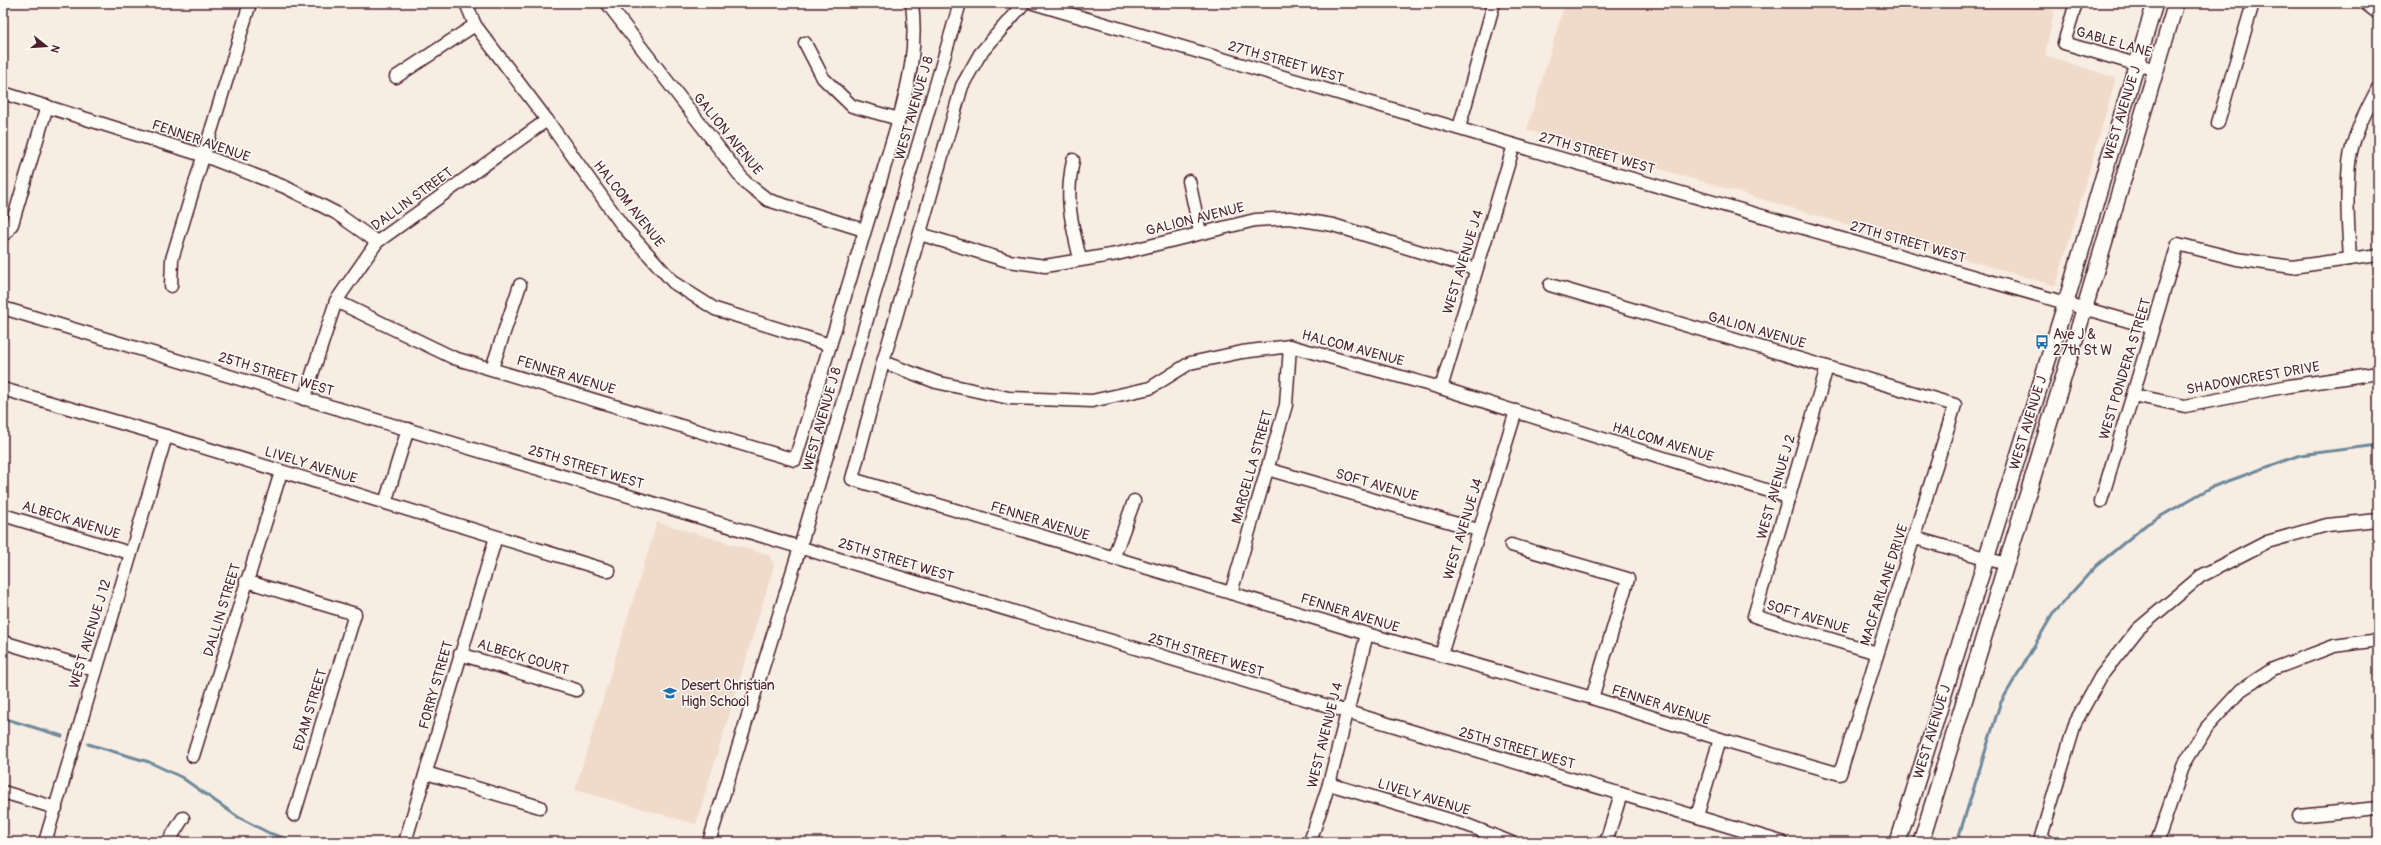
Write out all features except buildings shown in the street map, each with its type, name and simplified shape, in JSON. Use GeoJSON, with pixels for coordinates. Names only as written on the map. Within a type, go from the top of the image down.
{"type":"FeatureCollection","features":[{"type":"Feature","properties":{"kind":"main road","name":"WEST AVENUE J"},"geometry":{"type":"LineString","coordinates":[[1898,842],[2066,302],[2155,3]]}},
{"type":"Feature","properties":{"kind":"main road","name":"WEST AVENUE J"},"geometry":{"type":"LineString","coordinates":[[1921,842],[2085,307],[2176,3]]}},
{"type":"Feature","properties":{"kind":"street"},"geometry":{"type":"LineString","coordinates":[[171,286],[172,259],[202,155],[250,3]]}},
{"type":"Feature","properties":{"kind":"street","name":"HALCOM AVENUE"},"geometry":{"type":"LineString","coordinates":[[466,3],[475,25],[547,120],[622,225],[674,283],[715,309],[830,345]]}},
{"type":"Feature","properties":{"kind":"street","name":"GALION AVENUE"},"geometry":{"type":"LineString","coordinates":[[607,3],[745,182],[768,200],[864,230]]}},
{"type":"Feature","properties":{"kind":"street"},"geometry":{"type":"LineString","coordinates":[[830,345],[899,119],[912,68],[916,30],[912,3]]}},
{"type":"Feature","properties":{"kind":"street","name":"WEST AVENUE J 8"},"geometry":{"type":"LineString","coordinates":[[709,842],[800,547],[960,3]]}},
{"type":"Feature","properties":{"kind":"street"},"geometry":{"type":"LineString","coordinates":[[883,362],[962,86],[980,54],[1024,3]]}},
{"type":"Feature","properties":{"kind":"street","name":"27TH STREET WEST"},"geometry":{"type":"LineString","coordinates":[[1033,3],[1514,145],[2085,307],[2153,328]]}},
{"type":"Feature","properties":{"kind":"street"},"geometry":{"type":"LineString","coordinates":[[1459,128],[1494,3]]}},
{"type":"Feature","properties":{"kind":"street","name":"GABLE LANE"},"geometry":{"type":"LineString","coordinates":[[2076,3],[2064,43],[2156,70]]}},
{"type":"Feature","properties":{"kind":"street"},"geometry":{"type":"LineString","coordinates":[[2218,123],[2253,3]]}},
{"type":"Feature","properties":{"kind":"street"},"geometry":{"type":"LineString","coordinates":[[2365,3],[2378,13]]}},
{"type":"Feature","properties":{"kind":"street"},"geometry":{"type":"LineString","coordinates":[[396,77],[475,25]]}},
{"type":"Feature","properties":{"kind":"street"},"geometry":{"type":"LineString","coordinates":[[805,43],[823,78],[852,106],[899,119]]}},
{"type":"Feature","properties":{"kind":"street"},"geometry":{"type":"LineString","coordinates":[[2378,88],[2363,116],[2349,161],[2348,210],[2350,259],[2378,255]]}},
{"type":"Feature","properties":{"kind":"street","name":"FENNER AVENUE"},"geometry":{"type":"LineString","coordinates":[[3,93],[202,155],[285,187],[336,213],[377,242]]}},
{"type":"Feature","properties":{"kind":"street"},"geometry":{"type":"LineString","coordinates":[[6,233],[12,224],[47,106]]}},
{"type":"Feature","properties":{"kind":"street","name":"DALLIN STREET"},"geometry":{"type":"LineString","coordinates":[[304,399],[336,301],[377,242],[547,120]]}},
{"type":"Feature","properties":{"kind":"street","name":"WEST AVENUE J 4"},"geometry":{"type":"LineString","coordinates":[[1441,388],[1514,145]]}},
{"type":"Feature","properties":{"kind":"street"},"geometry":{"type":"LineString","coordinates":[[1073,160],[1069,181],[1068,205],[1080,259]]}},
{"type":"Feature","properties":{"kind":"street"},"geometry":{"type":"LineString","coordinates":[[1190,181],[1200,232]]}},
{"type":"Feature","properties":{"kind":"street","name":"GALION AVENUE"},"geometry":{"type":"LineString","coordinates":[[920,234],[1008,261],[1045,266],[1116,254],[1200,232],[1255,220],[1290,218],[1333,225],[1476,269]]}},
{"type":"Feature","properties":{"kind":"street","name":"WEST PONDERA STREET"},"geometry":{"type":"LineString","coordinates":[[2101,501],[2178,244],[2237,259],[2292,267],[2350,259]]}},
{"type":"Feature","properties":{"kind":"street"},"geometry":{"type":"LineString","coordinates":[[492,368],[520,285]]}},
{"type":"Feature","properties":{"kind":"street","name":"GALION AVENUE"},"geometry":{"type":"LineString","coordinates":[[1550,285],[1955,405]]}},
{"type":"Feature","properties":{"kind":"street","name":"FENNER AVENUE"},"geometry":{"type":"LineString","coordinates":[[336,301],[454,358],[492,368],[795,460],[830,345]]}},
{"type":"Feature","properties":{"kind":"street","name":"25TH STREET WEST"},"geometry":{"type":"LineString","coordinates":[[3,308],[800,547],[1346,713],[1781,842]]}},
{"type":"Feature","properties":{"kind":"street","name":"HALCOM AVENUE"},"geometry":{"type":"LineString","coordinates":[[883,362],[936,382],[1009,398],[1092,401],[1150,388],[1190,363],[1242,352],[1290,346],[1441,388],[1788,497]]}},
{"type":"Feature","properties":{"kind":"street","name":"MARCELLA STREET"},"geometry":{"type":"LineString","coordinates":[[1231,593],[1286,405],[1290,346]]}},
{"type":"Feature","properties":{"kind":"street","name":"FENNER AVENUE"},"geometry":{"type":"LineString","coordinates":[[883,362],[852,479],[1367,634],[1592,698],[1720,739],[1840,774]]}},
{"type":"Feature","properties":{"kind":"street","name":"WEST AVENUE J 2"},"geometry":{"type":"LineString","coordinates":[[1754,616],[1827,367]]}},
{"type":"Feature","properties":{"kind":"street","name":"SHADOWCREST DRIVE"},"geometry":{"type":"LineString","coordinates":[[2133,395],[2185,406],[2290,386],[2378,373]]}},
{"type":"Feature","properties":{"kind":"street","name":"LIVELY AVENUE"},"geometry":{"type":"LineString","coordinates":[[3,389],[166,436],[609,571]]}},
{"type":"Feature","properties":{"kind":"street","name":"MACFARLANE DRIVE"},"geometry":{"type":"LineString","coordinates":[[1840,774],[1877,653],[1915,538],[1955,405]]}},
{"type":"Feature","properties":{"kind":"street","name":"WEST AVENUE J4"},"geometry":{"type":"LineString","coordinates":[[1441,655],[1478,530],[1516,411]]}},
{"type":"Feature","properties":{"kind":"street"},"geometry":{"type":"LineString","coordinates":[[385,503],[408,429]]}},
{"type":"Feature","properties":{"kind":"street","name":"WEST AVENUE J 12"},"geometry":{"type":"LineString","coordinates":[[45,842],[56,808],[94,670],[166,436]]}},
{"type":"Feature","properties":{"kind":"street","name":"SOFT AVENUE"},"geometry":{"type":"LineString","coordinates":[[1267,469],[1478,530]]}},
{"type":"Feature","properties":{"kind":"street","name":"DALLIN STREET"},"geometry":{"type":"LineString","coordinates":[[193,756],[281,472]]}},
{"type":"Feature","properties":{"kind":"street"},"geometry":{"type":"LineString","coordinates":[[1114,559],[1134,501]]}},
{"type":"Feature","properties":{"kind":"street","name":"ALBECK AVENUE"},"geometry":{"type":"LineString","coordinates":[[3,515],[130,553]]}},
{"type":"Feature","properties":{"kind":"street"},"geometry":{"type":"LineString","coordinates":[[2045,840],[2076,721],[2101,676],[2138,629],[2201,576],[2267,542],[2326,525],[2378,520]]}},
{"type":"Feature","properties":{"kind":"street","name":"FORRY STREET"},"geometry":{"type":"LineString","coordinates":[[405,842],[496,537]]}},
{"type":"Feature","properties":{"kind":"street"},"geometry":{"type":"LineString","coordinates":[[1915,538],[2006,564]]}},
{"type":"Feature","properties":{"kind":"street"},"geometry":{"type":"LineString","coordinates":[[1511,545],[1628,579],[1592,698]]}},
{"type":"Feature","properties":{"kind":"street","name":"EDAM STREET"},"geometry":{"type":"LineString","coordinates":[[246,581],[355,614],[294,815]]}},
{"type":"Feature","properties":{"kind":"street","name":"SOFT AVENUE"},"geometry":{"type":"LineString","coordinates":[[1754,616],[1877,653]]}},
{"type":"Feature","properties":{"kind":"street","name":"WEST AVENUE J 4"},"geometry":{"type":"LineString","coordinates":[[1310,842],[1329,784],[1367,634]]}},
{"type":"Feature","properties":{"kind":"street"},"geometry":{"type":"LineString","coordinates":[[2157,842],[2184,764],[2207,727],[2241,690],[2273,669],[2334,646],[2378,640],[2378,644]]}},
{"type":"Feature","properties":{"kind":"street"},"geometry":{"type":"LineString","coordinates":[[3,642],[94,670]]}},
{"type":"Feature","properties":{"kind":"street","name":"ALBECK COURT"},"geometry":{"type":"LineString","coordinates":[[460,654],[576,690]]}},
{"type":"Feature","properties":{"kind":"street"},"geometry":{"type":"LineString","coordinates":[[1697,816],[1720,739]]}},
{"type":"Feature","properties":{"kind":"street"},"geometry":{"type":"LineString","coordinates":[[426,773],[540,807]]}},
{"type":"Feature","properties":{"kind":"street","name":"LIVELY AVENUE"},"geometry":{"type":"LineString","coordinates":[[1329,784],[1467,825],[1510,842]]}},
{"type":"Feature","properties":{"kind":"street"},"geometry":{"type":"LineString","coordinates":[[3,792],[56,808]]}},
{"type":"Feature","properties":{"kind":"street"},"geometry":{"type":"LineString","coordinates":[[1606,842],[1621,794]]}},
{"type":"Feature","properties":{"kind":"street"},"geometry":{"type":"LineString","coordinates":[[2299,816],[2378,808]]}},
{"type":"Feature","properties":{"kind":"street"},"geometry":{"type":"LineString","coordinates":[[168,841],[183,818]]}},
{"type":"Feature","properties":{"kind":"shaded area"},"geometry":{"type":"Polygon","coordinates":[[[1565,3],[2028,3],[2054,11],[2045,55],[2116,78],[2056,286],[1527,130],[1565,3]]]}},
{"type":"Feature","properties":{"kind":"shaded area","name":"Desert Christian High School"},"geometry":{"type":"Polygon","coordinates":[[[657,522],[769,555],[774,566],[696,824],[575,790],[657,522]]]}},
{"type":"Feature","properties":{"kind":"waterway"},"geometry":{"type":"LineString","coordinates":[[1957,842],[2000,704],[2054,612],[2096,566],[2147,524],[2212,487],[2300,455],[2378,445]]}},
{"type":"Feature","properties":{"kind":"waterway"},"geometry":{"type":"LineString","coordinates":[[3,718],[62,736]]}},
{"type":"Feature","properties":{"kind":"waterway"},"geometry":{"type":"LineString","coordinates":[[88,744],[149,762],[181,777],[238,817],[269,833],[296,842]]}},
{"type":"Feature","properties":{"kind":"place","name":"Ave J & 27th St W"},"geometry":{"type":"Point","coordinates":[2042,342]}},
{"type":"Feature","properties":{"kind":"place","name":"Desert Christian High School"},"geometry":{"type":"Point","coordinates":[670,693]}}]}
